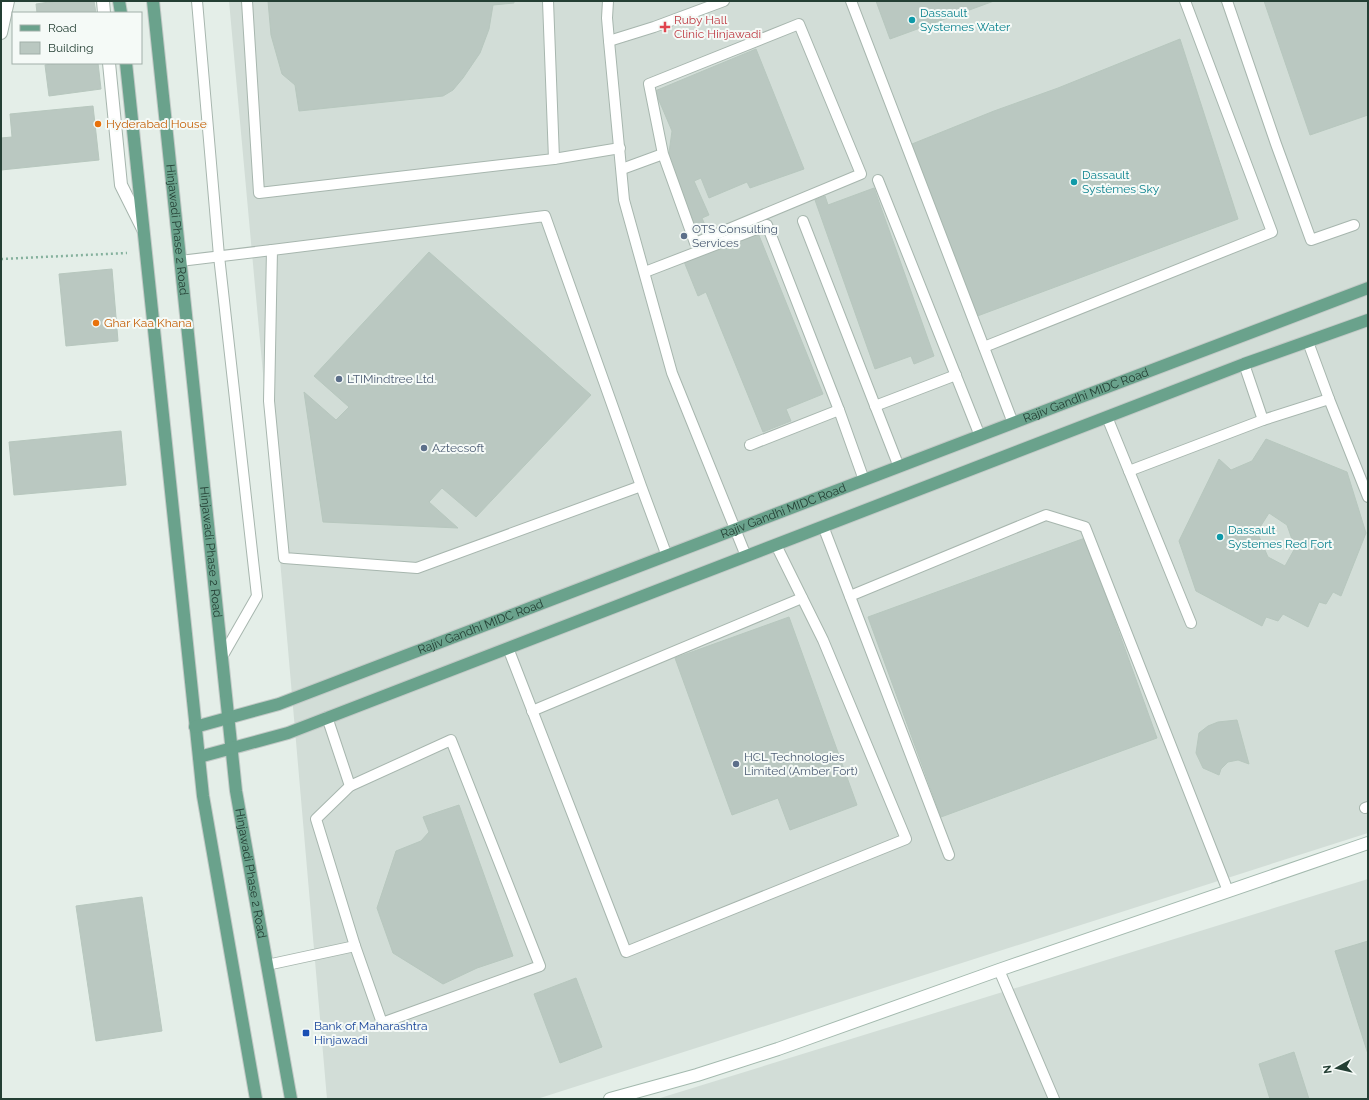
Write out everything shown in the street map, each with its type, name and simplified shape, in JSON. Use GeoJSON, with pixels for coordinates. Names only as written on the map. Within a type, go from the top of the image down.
{"type":"FeatureCollection","features":[{"type":"Feature","properties":{"kind":"main road"},"geometry":{"type":"LineString","coordinates":[[119,1],[121,12]]}},
{"type":"Feature","properties":{"kind":"main road","name":"Hinjawadi Phase 2 Road"},"geometry":{"type":"LineString","coordinates":[[153,1],[236,791],[290,1099]]}},
{"type":"Feature","properties":{"kind":"main road"},"geometry":{"type":"LineString","coordinates":[[126,64],[203,796],[256,1099]]}},
{"type":"Feature","properties":{"kind":"main road","name":"Rajiv Gandhi MIDC Road"},"geometry":{"type":"LineString","coordinates":[[196,727],[279,704],[1368,288]]}},
{"type":"Feature","properties":{"kind":"main road"},"geometry":{"type":"LineString","coordinates":[[199,757],[288,733],[1244,364],[1368,320]]}},
{"type":"Feature","properties":{"kind":"street"},"geometry":{"type":"LineString","coordinates":[[1,33],[8,1]]}},
{"type":"Feature","properties":{"kind":"street"},"geometry":{"type":"LineString","coordinates":[[103,1],[104,12]]}},
{"type":"Feature","properties":{"kind":"street"},"geometry":{"type":"LineString","coordinates":[[109,64],[121,185],[143,230]]}},
{"type":"Feature","properties":{"kind":"street"},"geometry":{"type":"LineString","coordinates":[[610,1099],[778,1049],[999,970],[1368,844]]}},
{"type":"Feature","properties":{"kind":"lane"},"geometry":{"type":"LineString","coordinates":[[197,1],[219,256],[257,596],[222,657]]}},
{"type":"Feature","properties":{"kind":"lane"},"geometry":{"type":"LineString","coordinates":[[246,1],[259,194],[554,159],[620,148]]}},
{"type":"Feature","properties":{"kind":"lane"},"geometry":{"type":"LineString","coordinates":[[548,1],[554,159]]}},
{"type":"Feature","properties":{"kind":"lane"},"geometry":{"type":"LineString","coordinates":[[608,1],[607,18],[624,200],[672,373],[746,556]]}},
{"type":"Feature","properties":{"kind":"lane"},"geometry":{"type":"LineString","coordinates":[[609,41],[654,27],[724,1]]}},
{"type":"Feature","properties":{"kind":"lane"},"geometry":{"type":"LineString","coordinates":[[851,1],[1013,423]]}},
{"type":"Feature","properties":{"kind":"lane"},"geometry":{"type":"LineString","coordinates":[[984,347],[1272,232],[1185,1]]}},
{"type":"Feature","properties":{"kind":"lane"},"geometry":{"type":"LineString","coordinates":[[1227,1],[1311,240],[1354,225]]}},
{"type":"Feature","properties":{"kind":"lane"},"geometry":{"type":"LineString","coordinates":[[799,24],[861,174],[695,242],[663,154],[649,84],[799,24]]}},
{"type":"Feature","properties":{"kind":"lane"},"geometry":{"type":"LineString","coordinates":[[622,169],[663,154]]}},
{"type":"Feature","properties":{"kind":"lane"},"geometry":{"type":"LineString","coordinates":[[878,180],[980,436]]}},
{"type":"Feature","properties":{"kind":"lane"},"geometry":{"type":"LineString","coordinates":[[180,261],[545,216],[667,556]]}},
{"type":"Feature","properties":{"kind":"lane"},"geometry":{"type":"LineString","coordinates":[[803,220],[899,467]]}},
{"type":"Feature","properties":{"kind":"lane"},"geometry":{"type":"LineString","coordinates":[[644,272],[767,225],[839,410],[864,480]]}},
{"type":"Feature","properties":{"kind":"lane"},"geometry":{"type":"LineString","coordinates":[[272,250],[269,401],[284,558],[417,568],[641,486]]}},
{"type":"Feature","properties":{"kind":"lane"},"geometry":{"type":"LineString","coordinates":[[1308,342],[1368,497]]}},
{"type":"Feature","properties":{"kind":"lane"},"geometry":{"type":"LineString","coordinates":[[1244,364],[1263,420]]}},
{"type":"Feature","properties":{"kind":"lane"},"geometry":{"type":"LineString","coordinates":[[875,406],[956,375]]}},
{"type":"Feature","properties":{"kind":"lane"},"geometry":{"type":"LineString","coordinates":[[1129,472],[1263,420],[1329,399]]}},
{"type":"Feature","properties":{"kind":"lane"},"geometry":{"type":"LineString","coordinates":[[750,445],[839,410]]}},
{"type":"Feature","properties":{"kind":"lane"},"geometry":{"type":"LineString","coordinates":[[1107,417],[1191,623]]}},
{"type":"Feature","properties":{"kind":"lane"},"geometry":{"type":"LineString","coordinates":[[850,596],[1046,515],[1085,527],[1228,892]]}},
{"type":"Feature","properties":{"kind":"lane"},"geometry":{"type":"LineString","coordinates":[[823,526],[949,855]]}},
{"type":"Feature","properties":{"kind":"lane"},"geometry":{"type":"LineString","coordinates":[[508,648],[626,952],[906,839],[824,640],[776,544]]}},
{"type":"Feature","properties":{"kind":"lane"},"geometry":{"type":"LineString","coordinates":[[532,711],[802,598]]}},
{"type":"Feature","properties":{"kind":"lane"},"geometry":{"type":"LineString","coordinates":[[327,717],[350,786]]}},
{"type":"Feature","properties":{"kind":"lane"},"geometry":{"type":"LineString","coordinates":[[451,740],[540,966],[382,1023],[355,946],[316,819],[350,786],[451,740]]}},
{"type":"Feature","properties":{"kind":"lane"},"geometry":{"type":"LineString","coordinates":[[267,965],[355,946]]}},
{"type":"Feature","properties":{"kind":"lane"},"geometry":{"type":"LineString","coordinates":[[999,970],[1054,1099]]}},
{"type":"Feature","properties":{"kind":"path"},"geometry":{"type":"LineString","coordinates":[[1,259],[146,252]]}},
{"type":"Feature","properties":{"kind":"shaded area"},"geometry":{"type":"Polygon","coordinates":[[[229,1],[1368,1],[1368,833],[537,1099],[327,1099],[286,626],[229,1]]]}},
{"type":"Feature","properties":{"kind":"shaded area"},"geometry":{"type":"Polygon","coordinates":[[[1368,879],[1368,1099],[657,1099],[1368,879]]]}},
{"type":"Feature","properties":{"kind":"building"},"geometry":{"type":"Polygon","coordinates":[[[56,1],[94,1],[96,12],[37,12],[36,4],[56,1]]]}},
{"type":"Feature","properties":{"kind":"building"},"geometry":{"type":"Polygon","coordinates":[[[268,1],[514,1],[514,3],[493,5],[489,29],[480,53],[453,90],[443,96],[299,111],[295,85],[282,74],[271,35],[268,1]]]}},
{"type":"Feature","properties":{"kind":"building","name":"Dassault Systemes Water"},"geometry":{"type":"Polygon","coordinates":[[[876,1],[994,1],[890,39],[876,1]]]}},
{"type":"Feature","properties":{"kind":"building"},"geometry":{"type":"Polygon","coordinates":[[[1264,1],[1368,1],[1368,115],[1310,135],[1264,1]]]}},
{"type":"Feature","properties":{"kind":"building","name":"Dassault Systèmes Sky"},"geometry":{"type":"Polygon","coordinates":[[[1180,39],[1238,219],[972,318],[907,146],[1180,39]]]}},
{"type":"Feature","properties":{"kind":"building"},"geometry":{"type":"Polygon","coordinates":[[[756,49],[804,169],[750,188],[747,182],[709,198],[701,178],[694,181],[709,215],[702,218],[705,225],[696,228],[668,160],[672,131],[655,91],[756,49]]]}},
{"type":"Feature","properties":{"kind":"building"},"geometry":{"type":"Polygon","coordinates":[[[98,64],[101,89],[49,96],[45,65],[98,64]]]}},
{"type":"Feature","properties":{"kind":"building"},"geometry":{"type":"Polygon","coordinates":[[[93,106],[99,160],[1,170],[1,138],[12,137],[10,114],[93,106]]]}},
{"type":"Feature","properties":{"kind":"building"},"geometry":{"type":"Polygon","coordinates":[[[874,188],[934,356],[914,364],[911,356],[875,369],[815,200],[825,196],[828,205],[874,188]]]}},
{"type":"Feature","properties":{"kind":"building"},"geometry":{"type":"Polygon","coordinates":[[[758,233],[823,394],[786,409],[791,421],[763,432],[706,292],[698,296],[683,259],[758,233]]]}},
{"type":"Feature","properties":{"kind":"building"},"geometry":{"type":"Polygon","coordinates":[[[429,252],[591,395],[476,517],[442,488],[429,502],[458,528],[323,522],[304,392],[336,420],[349,407],[314,376],[429,252]]]}},
{"type":"Feature","properties":{"kind":"building"},"geometry":{"type":"Polygon","coordinates":[[[112,269],[118,341],[66,346],[59,274],[112,269]]]}},
{"type":"Feature","properties":{"kind":"building"},"geometry":{"type":"Polygon","coordinates":[[[121,431],[126,485],[14,495],[9,442],[121,431]]]}},
{"type":"Feature","properties":{"kind":"building","name":"Dassault Systemes Red Fort"},"geometry":{"type":"Polygon","coordinates":[[[1266,439],[1347,472],[1366,533],[1341,596],[1333,592],[1326,604],[1319,602],[1308,627],[1283,614],[1278,621],[1266,617],[1262,626],[1196,591],[1179,541],[1219,459],[1231,470],[1252,461],[1266,439]],[[1269,513],[1257,532],[1268,557],[1285,566],[1295,548],[1287,525],[1269,513]]]}},
{"type":"Feature","properties":{"kind":"building"},"geometry":{"type":"Polygon","coordinates":[[[1085,538],[1157,738],[941,817],[868,617],[1085,538]]]}},
{"type":"Feature","properties":{"kind":"building"},"geometry":{"type":"Polygon","coordinates":[[[789,617],[857,805],[790,830],[778,798],[732,815],[675,658],[789,617]]]}},
{"type":"Feature","properties":{"kind":"building"},"geometry":{"type":"Polygon","coordinates":[[[1237,720],[1249,764],[1238,760],[1228,762],[1221,769],[1219,775],[1203,768],[1196,753],[1199,733],[1208,726],[1218,722],[1237,720]]]}},
{"type":"Feature","properties":{"kind":"building"},"geometry":{"type":"Polygon","coordinates":[[[459,805],[513,956],[477,968],[443,984],[393,953],[377,908],[396,851],[421,841],[429,832],[423,817],[459,805]]]}},
{"type":"Feature","properties":{"kind":"building"},"geometry":{"type":"Polygon","coordinates":[[[142,897],[162,1031],[96,1041],[76,906],[142,897]]]}},
{"type":"Feature","properties":{"kind":"building"},"geometry":{"type":"Polygon","coordinates":[[[1368,941],[1368,1054],[1335,951],[1368,941]]]}},
{"type":"Feature","properties":{"kind":"building"},"geometry":{"type":"Polygon","coordinates":[[[576,978],[602,1047],[560,1063],[534,994],[576,978]]]}},
{"type":"Feature","properties":{"kind":"building"},"geometry":{"type":"Polygon","coordinates":[[[1294,1052],[1309,1099],[1270,1099],[1259,1064],[1294,1052]]]}},
{"type":"Feature","properties":{"kind":"place","name":"Dassault Systemes Water"},"geometry":{"type":"Point","coordinates":[912,20]}},
{"type":"Feature","properties":{"kind":"place","name":"Ruby Hall Clinic Hinjawadi"},"geometry":{"type":"Point","coordinates":[665,27]}},
{"type":"Feature","properties":{"kind":"place","name":"Hyderabad House"},"geometry":{"type":"Point","coordinates":[98,124]}},
{"type":"Feature","properties":{"kind":"place","name":"Dassault Systèmes Sky"},"geometry":{"type":"Point","coordinates":[1074,182]}},
{"type":"Feature","properties":{"kind":"place","name":"OTS Consulting Services"},"geometry":{"type":"Point","coordinates":[684,236]}},
{"type":"Feature","properties":{"kind":"place","name":"Ghar Kaa Khana"},"geometry":{"type":"Point","coordinates":[96,323]}},
{"type":"Feature","properties":{"kind":"place","name":"LTIMindtree Ltd."},"geometry":{"type":"Point","coordinates":[339,379]}},
{"type":"Feature","properties":{"kind":"place","name":"Aztecsoft"},"geometry":{"type":"Point","coordinates":[424,448]}},
{"type":"Feature","properties":{"kind":"place","name":"Dassault Systemes Red Fort"},"geometry":{"type":"Point","coordinates":[1220,537]}},
{"type":"Feature","properties":{"kind":"place","name":"HCL Technologies Limited (Amber Fort)"},"geometry":{"type":"Point","coordinates":[736,764]}},
{"type":"Feature","properties":{"kind":"place","name":"Bank of Maharashtra Hinjawadi"},"geometry":{"type":"Point","coordinates":[306,1033]}}]}
